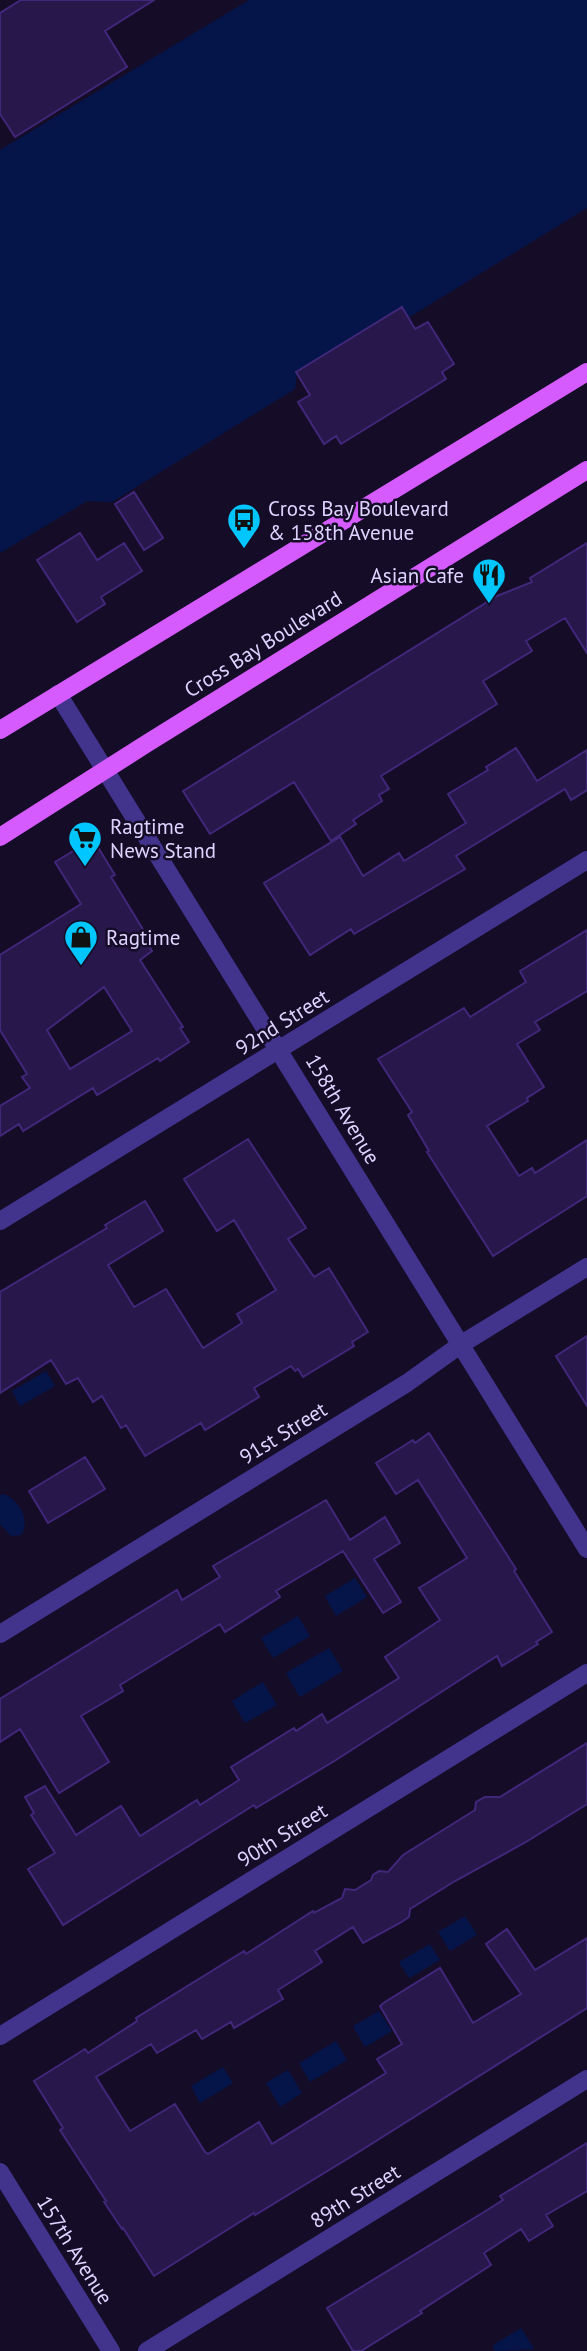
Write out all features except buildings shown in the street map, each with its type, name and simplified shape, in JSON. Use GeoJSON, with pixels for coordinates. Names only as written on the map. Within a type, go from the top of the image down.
{"type":"FeatureCollection","features":[{"type":"Feature","properties":{"kind":"main road"},"geometry":{"type":"LineString","coordinates":[[0,730],[587,372]]}},
{"type":"Feature","properties":{"kind":"main road","name":"Cross Bay Boulevard"},"geometry":{"type":"LineString","coordinates":[[0,837],[587,470]]}},
{"type":"Feature","properties":{"kind":"street","name":"158th Avenue"},"geometry":{"type":"LineString","coordinates":[[58,694],[587,1549]]}},
{"type":"Feature","properties":{"kind":"street","name":"92nd Street"},"geometry":{"type":"LineString","coordinates":[[0,1221],[587,860]]}},
{"type":"Feature","properties":{"kind":"street","name":"91st Street"},"geometry":{"type":"LineString","coordinates":[[0,1634],[407,1383],[460,1345],[587,1267]]}},
{"type":"Feature","properties":{"kind":"street","name":"90th Street"},"geometry":{"type":"LineString","coordinates":[[0,2036],[587,1673]]}},
{"type":"Feature","properties":{"kind":"street","name":"89th Street"},"geometry":{"type":"LineString","coordinates":[[147,2351],[587,2079]]}},
{"type":"Feature","properties":{"kind":"street","name":"157th Avenue"},"geometry":{"type":"LineString","coordinates":[[0,2172],[111,2351]]}},
{"type":"Feature","properties":{"kind":"shaded area"},"geometry":{"type":"Polygon","coordinates":[[[249,0],[587,0],[587,208],[408,318],[402,307],[297,372],[295,389],[112,502],[87,501],[0,553],[0,150],[249,0]]]}},
{"type":"Feature","properties":{"kind":"shaded area"},"geometry":{"type":"Polygon","coordinates":[[[46,1371],[55,1386],[20,1406],[12,1391],[46,1371]]]}},
{"type":"Feature","properties":{"kind":"shaded area"},"geometry":{"type":"Polygon","coordinates":[[[4,1494],[19,1506],[22,1512],[25,1524],[21,1535],[11,1536],[0,1524],[0,1495],[4,1494]]]}},
{"type":"Feature","properties":{"kind":"shaded area"},"geometry":{"type":"Polygon","coordinates":[[[355,1578],[367,1597],[336,1616],[325,1596],[355,1578]]]}},
{"type":"Feature","properties":{"kind":"shaded area"},"geometry":{"type":"Polygon","coordinates":[[[298,1616],[310,1636],[273,1658],[261,1638],[298,1616]]]}},
{"type":"Feature","properties":{"kind":"shaded area"},"geometry":{"type":"Polygon","coordinates":[[[329,1648],[343,1671],[300,1697],[286,1673],[329,1648]]]}},
{"type":"Feature","properties":{"kind":"shaded area"},"geometry":{"type":"Polygon","coordinates":[[[263,1682],[277,1705],[245,1723],[232,1701],[263,1682]]]}},
{"type":"Feature","properties":{"kind":"shaded area"},"geometry":{"type":"Polygon","coordinates":[[[465,1916],[477,1935],[450,1951],[438,1932],[465,1916]]]}},
{"type":"Feature","properties":{"kind":"shaded area"},"geometry":{"type":"Polygon","coordinates":[[[430,1944],[440,1960],[409,1978],[399,1962],[430,1944]]]}},
{"type":"Feature","properties":{"kind":"shaded area"},"geometry":{"type":"Polygon","coordinates":[[[379,2011],[392,2031],[365,2047],[353,2026],[379,2011]]]}},
{"type":"Feature","properties":{"kind":"shaded area"},"geometry":{"type":"Polygon","coordinates":[[[336,2041],[347,2060],[310,2082],[299,2063],[336,2041]]]}},
{"type":"Feature","properties":{"kind":"shaded area"},"geometry":{"type":"Polygon","coordinates":[[[223,2067],[233,2083],[200,2103],[191,2086],[223,2067]]]}},
{"type":"Feature","properties":{"kind":"shaded area"},"geometry":{"type":"Polygon","coordinates":[[[288,2070],[302,2093],[280,2107],[266,2083],[288,2070]]]}},
{"type":"Feature","properties":{"kind":"shaded area"},"geometry":{"type":"Polygon","coordinates":[[[521,2328],[534,2349],[495,2351],[492,2346],[521,2328]]]}},
{"type":"Feature","properties":{"kind":"place","name":"Cross Bay Boulevard & 158th Avenue"},"geometry":{"type":"Point","coordinates":[244,550]}},
{"type":"Feature","properties":{"kind":"place","name":"Asian Cafe"},"geometry":{"type":"Point","coordinates":[489,605]}},
{"type":"Feature","properties":{"kind":"place","name":"Ragtime News Stand"},"geometry":{"type":"Point","coordinates":[85,868]}},
{"type":"Feature","properties":{"kind":"place","name":"Ragtime"},"geometry":{"type":"Point","coordinates":[81,967]}}]}
